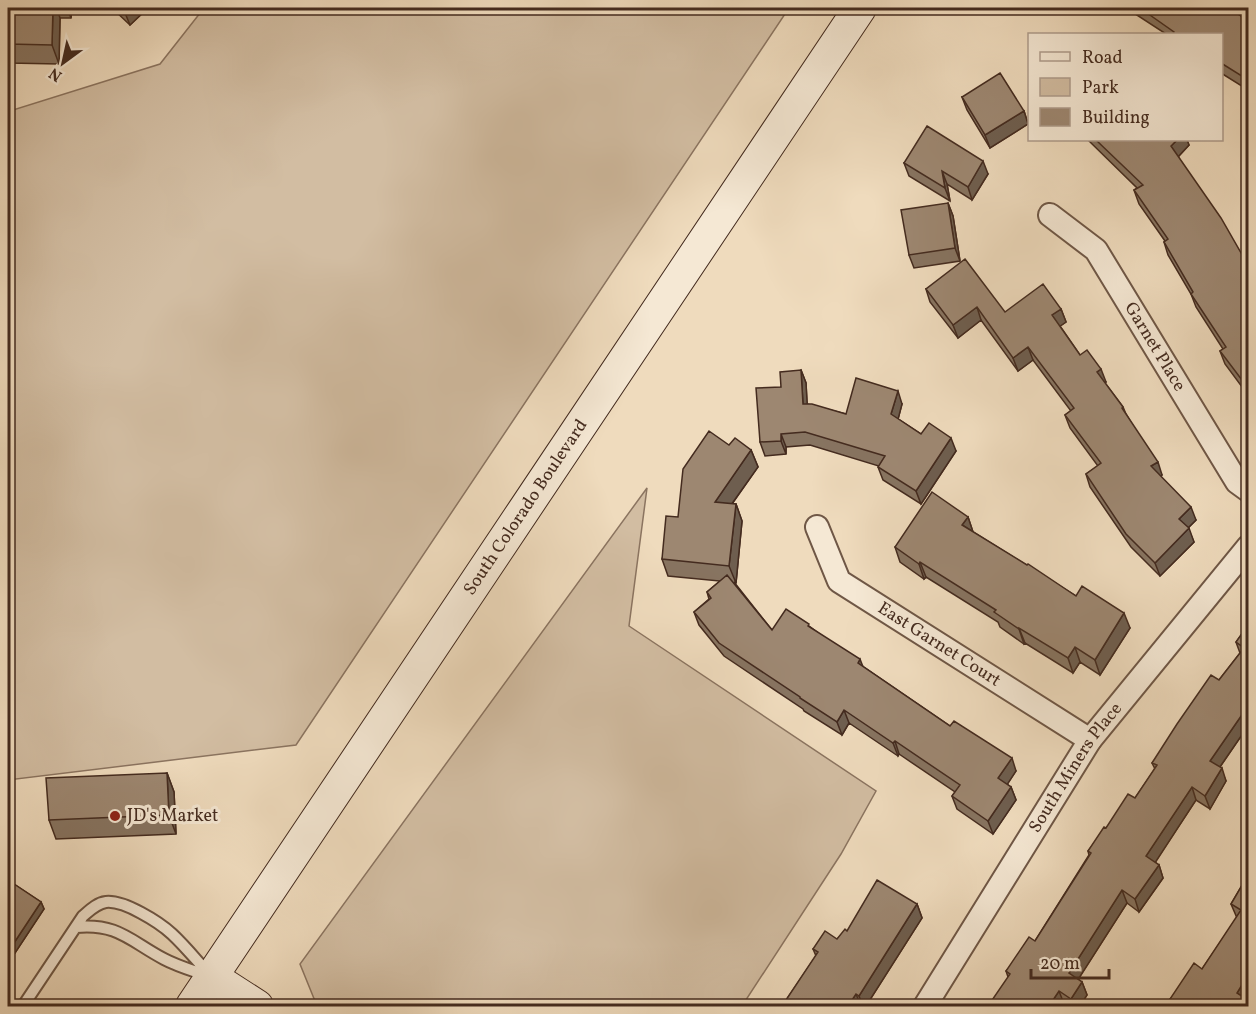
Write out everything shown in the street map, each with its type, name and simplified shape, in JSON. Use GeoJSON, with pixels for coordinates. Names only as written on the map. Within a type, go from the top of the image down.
{"type":"FeatureCollection","features":[{"type":"Feature","properties":{"kind":"main road","name":"South Colorado Boulevard"},"geometry":{"type":"LineString","coordinates":[[192,1006],[860,8]]}},
{"type":"Feature","properties":{"kind":"main road"},"geometry":{"type":"LineString","coordinates":[[212,977],[257,1006]]}},
{"type":"Feature","properties":{"kind":"street","name":"Garnet Place"},"geometry":{"type":"LineString","coordinates":[[1050,215],[1096,250],[1237,482],[1248,490]]}},
{"type":"Feature","properties":{"kind":"street","name":"East Garnet Court"},"geometry":{"type":"LineString","coordinates":[[817,527],[839,581],[1090,740]]}},
{"type":"Feature","properties":{"kind":"street","name":"South Miners Place"},"geometry":{"type":"LineString","coordinates":[[926,1006],[1090,740],[1248,547]]}},
{"type":"Feature","properties":{"kind":"lane"},"geometry":{"type":"LineString","coordinates":[[23,1006],[83,916],[94,906],[108,901],[124,904],[171,933],[212,977]]}},
{"type":"Feature","properties":{"kind":"lane"},"geometry":{"type":"LineString","coordinates":[[76,927],[109,928],[166,960],[212,977]]}},
{"type":"Feature","properties":{"kind":"green space"},"geometry":{"type":"Polygon","coordinates":[[[204,8],[789,8],[296,745],[8,780],[8,110],[160,64],[204,8]]]}},
{"type":"Feature","properties":{"kind":"green space"},"geometry":{"type":"Polygon","coordinates":[[[647,488],[629,626],[876,791],[841,854],[742,1006],[317,1006],[300,964],[647,488]]]}},
{"type":"Feature","properties":{"kind":"building"},"geometry":{"type":"Polygon","coordinates":[[[8,8],[53,8],[52,45],[8,44],[8,8]]]}},
{"type":"Feature","properties":{"kind":"building"},"geometry":{"type":"Polygon","coordinates":[[[1140,8],[1229,8],[1248,21],[1248,80],[1223,64],[1223,33],[1174,32],[1140,8]]]}},
{"type":"Feature","properties":{"kind":"building"},"geometry":{"type":"Polygon","coordinates":[[[1000,73],[1024,111],[985,135],[962,97],[1000,73]]]}},
{"type":"Feature","properties":{"kind":"building"},"geometry":{"type":"Polygon","coordinates":[[[927,126],[983,161],[968,187],[942,171],[945,188],[904,163],[927,126]]]}},
{"type":"Feature","properties":{"kind":"building"},"geometry":{"type":"Polygon","coordinates":[[[1097,141],[1176,141],[1171,146],[1221,218],[1248,265],[1248,388],[1220,351],[1226,347],[1191,294],[1193,292],[1164,242],[1168,239],[1134,190],[1143,185],[1097,141]]]}},
{"type":"Feature","properties":{"kind":"building"},"geometry":{"type":"Polygon","coordinates":[[[948,203],[955,248],[909,255],[901,210],[948,203]]]}},
{"type":"Feature","properties":{"kind":"building"},"geometry":{"type":"Polygon","coordinates":[[[965,259],[1005,312],[1043,284],[1061,309],[1052,315],[1080,355],[1087,350],[1101,369],[1097,372],[1123,407],[1158,462],[1151,466],[1191,507],[1179,519],[1189,528],[1155,563],[1126,534],[1086,474],[1101,463],[1065,415],[1074,408],[1028,347],[1013,358],[977,307],[953,325],[926,289],[965,259]]]}},
{"type":"Feature","properties":{"kind":"building"},"geometry":{"type":"Polygon","coordinates":[[[801,370],[803,404],[812,404],[846,414],[856,378],[898,391],[891,414],[921,434],[929,423],[951,438],[916,491],[878,467],[885,456],[805,432],[781,434],[781,441],[760,442],[756,388],[781,387],[780,372],[801,370]]]}},
{"type":"Feature","properties":{"kind":"building"},"geometry":{"type":"Polygon","coordinates":[[[709,431],[729,445],[735,438],[751,450],[715,502],[736,504],[729,566],[662,559],[666,516],[678,517],[683,469],[709,431]]]}},
{"type":"Feature","properties":{"kind":"building"},"geometry":{"type":"Polygon","coordinates":[[[932,492],[968,517],[962,525],[1076,596],[1082,586],[1124,613],[1095,660],[1075,647],[1068,658],[1019,629],[994,612],[996,610],[895,547],[932,492]]]}},
{"type":"Feature","properties":{"kind":"building"},"geometry":{"type":"Polygon","coordinates":[[[727,575],[772,630],[786,609],[860,659],[858,663],[950,726],[954,721],[1012,758],[998,778],[1011,787],[988,821],[952,796],[960,785],[895,741],[893,743],[844,710],[837,722],[719,643],[694,612],[711,598],[707,592],[727,575]]]}},
{"type":"Feature","properties":{"kind":"building"},"geometry":{"type":"Polygon","coordinates":[[[1248,625],[1248,706],[1210,761],[1222,768],[1205,796],[1192,787],[1146,856],[1159,865],[1135,899],[1122,890],[1069,973],[1082,982],[1071,999],[1059,991],[1049,1006],[988,1006],[1010,974],[1006,971],[1029,937],[1035,941],[1091,853],[1088,851],[1104,827],[1106,828],[1128,794],[1135,798],[1157,765],[1152,763],[1211,675],[1219,680],[1244,648],[1236,642],[1248,625]]]}},
{"type":"Feature","properties":{"kind":"building"},"geometry":{"type":"Polygon","coordinates":[[[167,773],[169,815],[49,820],[46,778],[167,773]]]}},
{"type":"Feature","properties":{"kind":"building"},"geometry":{"type":"Polygon","coordinates":[[[1248,875],[1248,975],[1237,993],[1248,1000],[1244,1006],[1180,1006],[1170,999],[1194,963],[1202,969],[1241,910],[1231,904],[1248,875]]]}},
{"type":"Feature","properties":{"kind":"building"},"geometry":{"type":"Polygon","coordinates":[[[8,880],[41,902],[12,946],[8,943],[8,880]]]}},
{"type":"Feature","properties":{"kind":"building"},"geometry":{"type":"Polygon","coordinates":[[[877,880],[917,904],[859,996],[856,994],[848,1006],[782,1006],[818,952],[813,949],[825,931],[837,939],[845,929],[847,931],[877,880]]]}},
{"type":"Feature","properties":{"kind":"place","name":"JD's Market"},"geometry":{"type":"Point","coordinates":[115,816]}}]}
